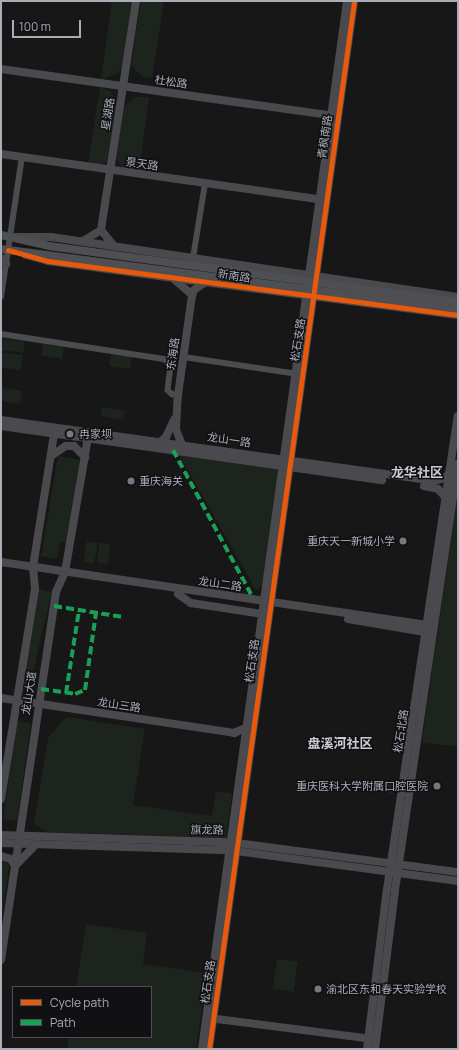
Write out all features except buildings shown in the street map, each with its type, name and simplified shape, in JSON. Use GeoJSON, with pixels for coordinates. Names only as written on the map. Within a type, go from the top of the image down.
{"type":"FeatureCollection","features":[{"type":"Feature","properties":{"kind":"main road","name":"星湖路"},"geometry":{"type":"LineString","coordinates":[[101,230],[136,1]]}},
{"type":"Feature","properties":{"kind":"main road","name":"青枫南路"},"geometry":{"type":"LineString","coordinates":[[312,275],[348,1]]}},
{"type":"Feature","properties":{"kind":"main road","name":"青枫南路"},"geometry":{"type":"LineString","coordinates":[[312,275],[319,199],[354,1]]}},
{"type":"Feature","properties":{"kind":"main road","name":"杜松路"},"geometry":{"type":"LineString","coordinates":[[1,69],[334,116]]}},
{"type":"Feature","properties":{"kind":"main road","name":"景天路"},"geometry":{"type":"LineString","coordinates":[[1,154],[319,199]]}},
{"type":"Feature","properties":{"kind":"main road"},"geometry":{"type":"LineString","coordinates":[[83,241],[101,230],[114,246]]}},
{"type":"Feature","properties":{"kind":"main road","name":"新南路"},"geometry":{"type":"LineString","coordinates":[[1,235],[51,237],[83,241],[458,297]]}},
{"type":"Feature","properties":{"kind":"main road","name":"新南路"},"geometry":{"type":"LineString","coordinates":[[10,236],[49,246],[132,262],[458,309]]}},
{"type":"Feature","properties":{"kind":"main road","name":"新南路"},"geometry":{"type":"LineString","coordinates":[[4,250],[132,262],[458,302]]}},
{"type":"Feature","properties":{"kind":"main road","name":"新南路"},"geometry":{"type":"LineString","coordinates":[[4,250],[48,261],[204,283],[458,315]]}},
{"type":"Feature","properties":{"kind":"main road","name":"松石支路"},"geometry":{"type":"LineString","coordinates":[[233,847],[243,742],[287,463],[311,297],[312,275]]}},
{"type":"Feature","properties":{"kind":"main road"},"geometry":{"type":"LineString","coordinates":[[171,278],[184,285],[192,295],[194,290],[204,283]]}},
{"type":"Feature","properties":{"kind":"main road","name":"东海路"},"geometry":{"type":"LineString","coordinates":[[174,429],[192,295]]}},
{"type":"Feature","properties":{"kind":"main road","name":"松石北路"},"geometry":{"type":"LineString","coordinates":[[431,629],[446,498],[458,416]]}},
{"type":"Feature","properties":{"kind":"main road","name":"龙山一路"},"geometry":{"type":"LineString","coordinates":[[1,420],[55,430],[287,463],[434,481],[445,478],[450,472]]}},
{"type":"Feature","properties":{"kind":"main road","name":"龙山一路"},"geometry":{"type":"LineString","coordinates":[[1,426],[55,430]]}},
{"type":"Feature","properties":{"kind":"main road"},"geometry":{"type":"LineString","coordinates":[[160,442],[174,429],[182,445]]}},
{"type":"Feature","properties":{"kind":"main road","name":"龙山大道"},"geometry":{"type":"LineString","coordinates":[[1,800],[35,589],[33,570],[55,430]]}},
{"type":"Feature","properties":{"kind":"main road","name":"龙山一路"},"geometry":{"type":"LineString","coordinates":[[89,435],[182,445],[433,487],[442,492],[446,498]]}},
{"type":"Feature","properties":{"kind":"main road","name":"龙山大道"},"geometry":{"type":"LineString","coordinates":[[1,960],[38,704],[56,592],[64,574],[89,435]]}},
{"type":"Feature","properties":{"kind":"main road"},"geometry":{"type":"LineString","coordinates":[[51,456],[66,446],[74,446],[85,457]]}},
{"type":"Feature","properties":{"kind":"main road","name":"松石北路"},"geometry":{"type":"LineString","coordinates":[[367,1049],[372,1039],[395,863],[458,464]]}},
{"type":"Feature","properties":{"kind":"main road"},"geometry":{"type":"LineString","coordinates":[[1,562],[33,570]]}},
{"type":"Feature","properties":{"kind":"main road"},"geometry":{"type":"LineString","coordinates":[[1,567],[64,574],[178,591],[194,586],[265,605]]}},
{"type":"Feature","properties":{"kind":"main road"},"geometry":{"type":"LineString","coordinates":[[178,591],[191,603],[265,605],[431,629]]}},
{"type":"Feature","properties":{"kind":"main road","name":"松石支路"},"geometry":{"type":"LineString","coordinates":[[202,1049],[210,1018],[265,605]]}},
{"type":"Feature","properties":{"kind":"main road","name":"龙山三路"},"geometry":{"type":"LineString","coordinates":[[1,698],[234,733]]}},
{"type":"Feature","properties":{"kind":"main road"},"geometry":{"type":"LineString","coordinates":[[243,742],[234,733],[245,728]]}},
{"type":"Feature","properties":{"kind":"main road","name":"旗龙路"},"geometry":{"type":"LineString","coordinates":[[1,835],[18,841],[233,847],[395,863],[458,872]]}},
{"type":"Feature","properties":{"kind":"main road"},"geometry":{"type":"LineString","coordinates":[[1,843],[18,841],[34,846],[233,847],[458,881]]}},
{"type":"Feature","properties":{"kind":"main road"},"geometry":{"type":"LineString","coordinates":[[1,856],[11,859],[15,866],[34,846]]}},
{"type":"Feature","properties":{"kind":"main road","name":"松石支路"},"geometry":{"type":"LineString","coordinates":[[210,1018],[210,1049]]}},
{"type":"Feature","properties":{"kind":"main road"},"geometry":{"type":"LineString","coordinates":[[210,1018],[372,1039]]}},
{"type":"Feature","properties":{"kind":"main road","name":"松石北路"},"geometry":{"type":"LineString","coordinates":[[372,1039],[375,1049]]}},
{"type":"Feature","properties":{"kind":"street"},"geometry":{"type":"LineString","coordinates":[[1,297],[4,250],[10,236],[22,157]]}},
{"type":"Feature","properties":{"kind":"street"},"geometry":{"type":"LineString","coordinates":[[193,258],[205,184]]}},
{"type":"Feature","properties":{"kind":"street"},"geometry":{"type":"LineString","coordinates":[[1,334],[165,359],[171,366],[168,390],[172,394],[178,395]]}},
{"type":"Feature","properties":{"kind":"street"},"geometry":{"type":"LineString","coordinates":[[184,357],[300,374]]}},
{"type":"Feature","properties":{"kind":"shaded area"},"geometry":{"type":"Polygon","coordinates":[[[112,1],[132,1],[123,67],[115,75],[101,79],[112,1]]]}},
{"type":"Feature","properties":{"kind":"shaded area"},"geometry":{"type":"Polygon","coordinates":[[[141,1],[164,1],[152,78],[143,77],[131,66],[141,1]]]}},
{"type":"Feature","properties":{"kind":"shaded area"},"geometry":{"type":"Polygon","coordinates":[[[100,87],[110,91],[117,101],[108,161],[101,165],[88,163],[100,87]]]}},
{"type":"Feature","properties":{"kind":"shaded area"},"geometry":{"type":"Polygon","coordinates":[[[135,97],[149,97],[139,171],[122,168],[116,158],[123,107],[135,97]]]}},
{"type":"Feature","properties":{"kind":"shaded area"},"geometry":{"type":"Polygon","coordinates":[[[3,339],[25,342],[23,353],[1,350],[3,339]]]}},
{"type":"Feature","properties":{"kind":"shaded area"},"geometry":{"type":"Polygon","coordinates":[[[43,344],[64,347],[62,359],[41,356],[43,344]]]}},
{"type":"Feature","properties":{"kind":"shaded area"},"geometry":{"type":"Polygon","coordinates":[[[1,352],[23,355],[21,370],[1,367],[1,352]]]}},
{"type":"Feature","properties":{"kind":"shaded area"},"geometry":{"type":"Polygon","coordinates":[[[111,354],[132,357],[130,369],[109,366],[111,354]]]}},
{"type":"Feature","properties":{"kind":"shaded area"},"geometry":{"type":"Polygon","coordinates":[[[1,388],[22,391],[20,404],[1,401],[1,388]]]}},
{"type":"Feature","properties":{"kind":"shaded area"},"geometry":{"type":"Polygon","coordinates":[[[102,407],[125,411],[123,420],[100,416],[102,407]]]}},
{"type":"Feature","properties":{"kind":"shaded area"},"geometry":{"type":"Polygon","coordinates":[[[178,453],[281,468],[263,586],[256,590],[178,453]]]}},
{"type":"Feature","properties":{"kind":"shaded area"},"geometry":{"type":"Polygon","coordinates":[[[58,456],[80,460],[67,543],[60,542],[57,559],[41,556],[58,456]]]}},
{"type":"Feature","properties":{"kind":"shaded area"},"geometry":{"type":"Polygon","coordinates":[[[458,489],[458,747],[422,742],[458,489]]]}},
{"type":"Feature","properties":{"kind":"shaded area"},"geometry":{"type":"Polygon","coordinates":[[[87,541],[98,543],[94,564],[83,562],[87,541]]]}},
{"type":"Feature","properties":{"kind":"shaded area"},"geometry":{"type":"Polygon","coordinates":[[[99,543],[110,544],[108,564],[97,563],[99,543]]]}},
{"type":"Feature","properties":{"kind":"shaded area"},"geometry":{"type":"Polygon","coordinates":[[[39,589],[52,592],[30,685],[17,683],[39,589]]]}},
{"type":"Feature","properties":{"kind":"shaded area"},"geometry":{"type":"Polygon","coordinates":[[[66,717],[145,729],[133,805],[212,816],[216,791],[232,794],[226,838],[46,832],[34,823],[48,738],[66,717]]]}},
{"type":"Feature","properties":{"kind":"shaded area"},"geometry":{"type":"Polygon","coordinates":[[[17,721],[31,723],[17,821],[3,819],[17,721]]]}},
{"type":"Feature","properties":{"kind":"shaded area"},"geometry":{"type":"Polygon","coordinates":[[[375,780],[396,783],[394,794],[373,791],[375,780]]]}},
{"type":"Feature","properties":{"kind":"shaded area"},"geometry":{"type":"Polygon","coordinates":[[[1,860],[6,861],[9,867],[1,923],[1,860]]]}},
{"type":"Feature","properties":{"kind":"shaded area"},"geometry":{"type":"Polygon","coordinates":[[[86,924],[147,933],[143,964],[207,973],[196,1049],[67,1049],[69,1038],[152,1038],[152,986],[76,986],[86,924]]]}},
{"type":"Feature","properties":{"kind":"shaded area"},"geometry":{"type":"Polygon","coordinates":[[[277,959],[298,962],[294,992],[273,989],[277,959]]]}},
{"type":"Feature","properties":{"kind":"marked path"},"geometry":{"type":"LineString","coordinates":[[173,450],[251,594]]}},
{"type":"Feature","properties":{"kind":"marked path"},"geometry":{"type":"LineString","coordinates":[[54,606],[123,617]]}},
{"type":"Feature","properties":{"kind":"marked path"},"geometry":{"type":"LineString","coordinates":[[66,693],[79,610]]}},
{"type":"Feature","properties":{"kind":"marked path"},"geometry":{"type":"LineString","coordinates":[[41,689],[75,694],[85,690],[96,613]]}},
{"type":"Feature","properties":{"kind":"cycle path"},"geometry":{"type":"LineString","coordinates":[[209,1049],[354,1]]}},
{"type":"Feature","properties":{"kind":"cycle path"},"geometry":{"type":"LineString","coordinates":[[8,250],[48,261],[458,315]]}},
{"type":"Feature","properties":{"kind":"place","name":"冉家坝"},"geometry":{"type":"Point","coordinates":[70,434]}},
{"type":"Feature","properties":{"kind":"place","name":"重庆海关"},"geometry":{"type":"Point","coordinates":[131,481]}},
{"type":"Feature","properties":{"kind":"place","name":"重庆天一新城小学"},"geometry":{"type":"Point","coordinates":[403,541]}},
{"type":"Feature","properties":{"kind":"place","name":"重庆医科大学附属口腔医院"},"geometry":{"type":"Point","coordinates":[437,786]}},
{"type":"Feature","properties":{"kind":"place","name":"渝北区东和春天实验学校"},"geometry":{"type":"Point","coordinates":[318,989]}},
{"type":"Feature","properties":{"kind":"district","name":"龙华社区"},"geometry":{"type":"Point","coordinates":[417,472]}},
{"type":"Feature","properties":{"kind":"district","name":"盘溪河社区"},"geometry":{"type":"Point","coordinates":[340,743]}}]}
